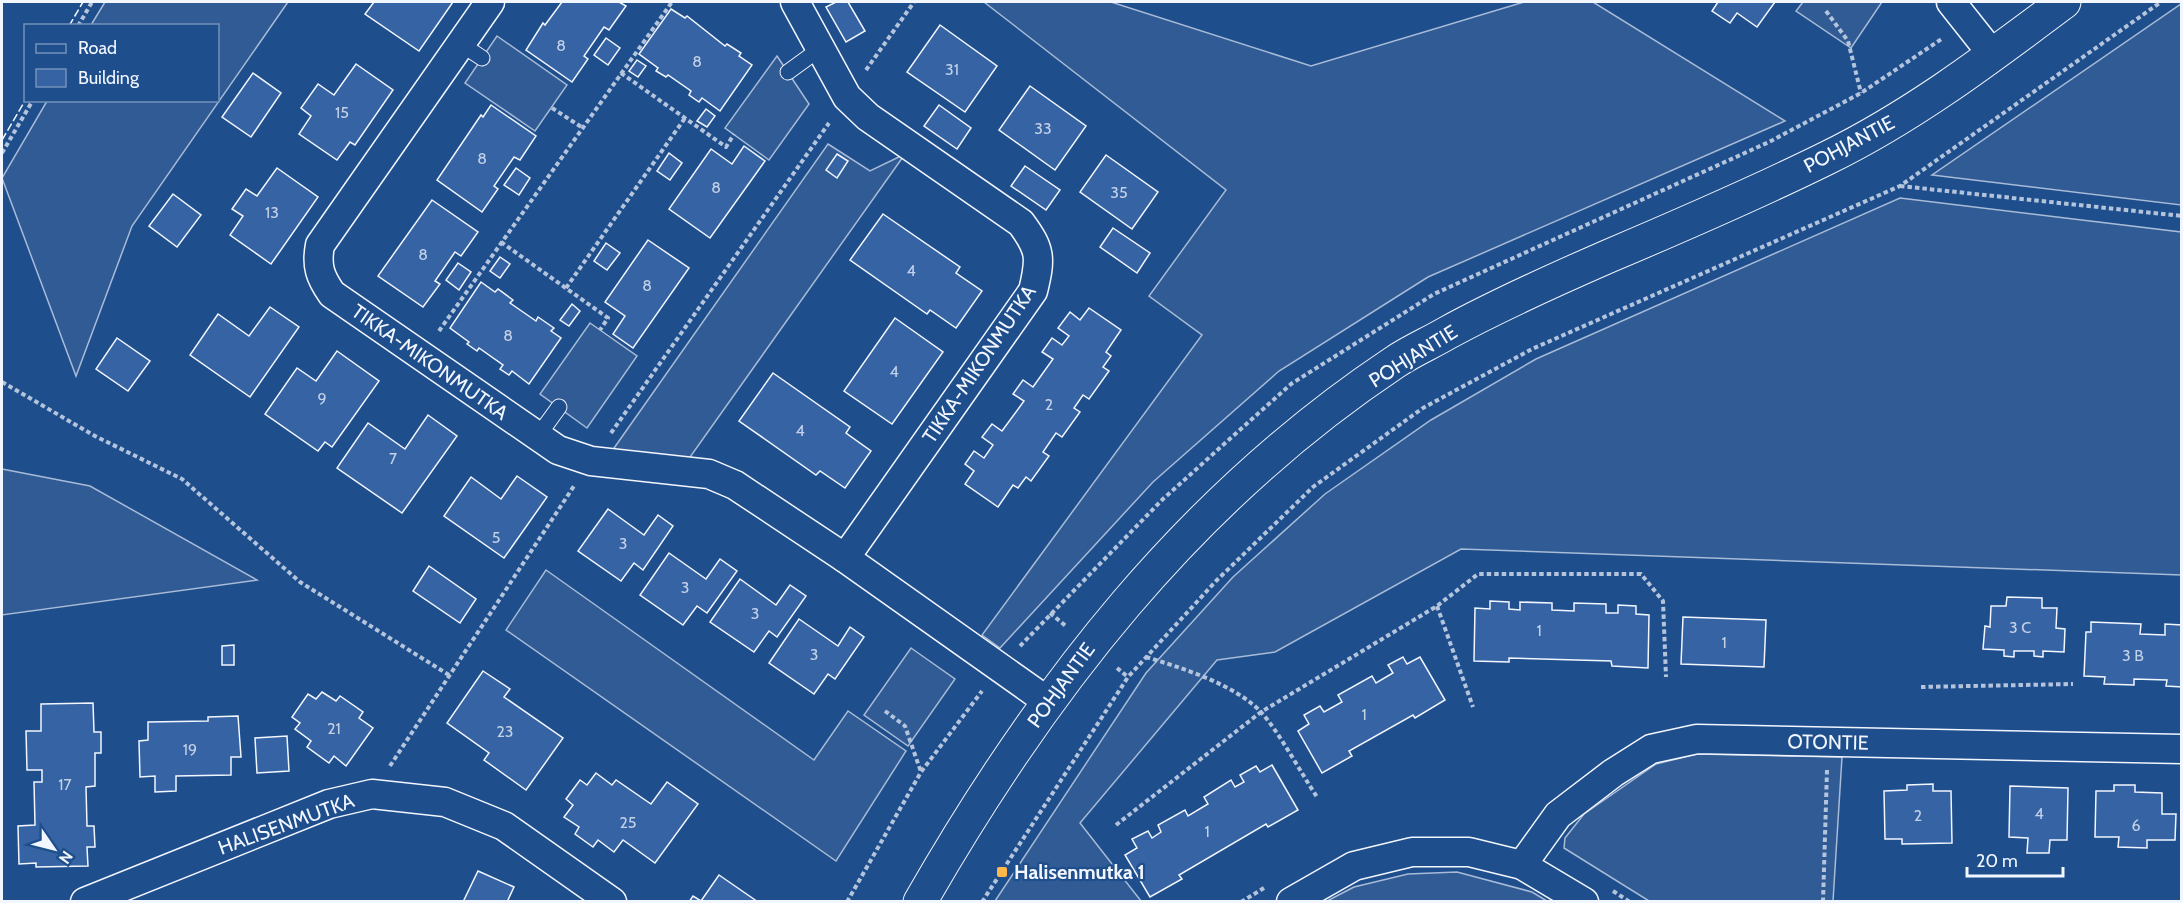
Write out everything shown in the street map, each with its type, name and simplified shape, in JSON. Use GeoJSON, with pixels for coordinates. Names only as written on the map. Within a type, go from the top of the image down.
{"type":"FeatureCollection","features":[{"type":"Feature","properties":{"kind":"street","name":"TIKKA-MIKONMUTKA"},"geometry":{"type":"LineString","coordinates":[[490,2],[472,51],[320,245],[317,263],[322,280],[333,294],[558,450],[591,461],[709,474],[735,485],[845,558],[1047,701]]}},
{"type":"Feature","properties":{"kind":"street","name":"TIKKA-MIKONMUTKA"},"geometry":{"type":"LineString","coordinates":[[795,2],[847,97],[868,117],[1021,223],[1035,243],[1039,266],[1033,291],[845,558]]}},
{"type":"Feature","properties":{"kind":"street"},"geometry":{"type":"LineString","coordinates":[[1951,2],[1993,55]]}},
{"type":"Feature","properties":{"kind":"street","name":"POHJANTIE"},"geometry":{"type":"LineString","coordinates":[[920,902],[956,840],[1047,701],[1089,645],[1179,542],[1283,447],[1396,361],[1515,296],[1660,234],[1830,157],[1914,109],[1993,55],[2064,2]]}},
{"type":"Feature","properties":{"kind":"street","name":"OTONTIE"},"geometry":{"type":"LineString","coordinates":[[1522,865],[1558,815],[1613,773],[1651,749],[1697,739],[2181,749]]}},
{"type":"Feature","properties":{"kind":"street","name":"HALISENMUTKA"},"geometry":{"type":"LineString","coordinates":[[85,902],[329,804],[372,794],[445,802],[504,826],[612,902]]}},
{"type":"Feature","properties":{"kind":"street"},"geometry":{"type":"LineString","coordinates":[[1291,902],[1354,866],[1412,852],[1469,852],[1522,865],[1584,902]]}},
{"type":"Feature","properties":{"kind":"lane"},"geometry":{"type":"LineString","coordinates":[[788,72],[820,48]]}},
{"type":"Feature","properties":{"kind":"lane"},"geometry":{"type":"LineString","coordinates":[[538,436],[559,407]]}},
{"type":"Feature","properties":{"kind":"path"},"geometry":{"type":"LineString","coordinates":[[79,24],[92,2]]}},
{"type":"Feature","properties":{"kind":"path"},"geometry":{"type":"LineString","coordinates":[[421,356],[672,2]]}},
{"type":"Feature","properties":{"kind":"path"},"geometry":{"type":"LineString","coordinates":[[372,794],[591,461],[914,2]]}},
{"type":"Feature","properties":{"kind":"path"},"geometry":{"type":"LineString","coordinates":[[982,902],[1128,677],[1216,581],[1313,487],[1423,408],[1533,349],[1900,186],[2161,2]]}},
{"type":"Feature","properties":{"kind":"path"},"geometry":{"type":"LineString","coordinates":[[1826,12],[1848,40],[1861,93]]}},
{"type":"Feature","properties":{"kind":"path"},"geometry":{"type":"LineString","coordinates":[[621,73],[726,147],[735,134]]}},
{"type":"Feature","properties":{"kind":"path"},"geometry":{"type":"LineString","coordinates":[[2,153],[32,102]]}},
{"type":"Feature","properties":{"kind":"path"},"geometry":{"type":"LineString","coordinates":[[552,108],[583,128]]}},
{"type":"Feature","properties":{"kind":"path"},"geometry":{"type":"LineString","coordinates":[[566,288],[686,118]]}},
{"type":"Feature","properties":{"kind":"path"},"geometry":{"type":"LineString","coordinates":[[1900,186],[2181,216]]}},
{"type":"Feature","properties":{"kind":"path"},"geometry":{"type":"LineString","coordinates":[[501,243],[608,318],[600,330]]}},
{"type":"Feature","properties":{"kind":"path"},"geometry":{"type":"LineString","coordinates":[[2,382],[95,436],[182,479],[300,582],[449,675]]}},
{"type":"Feature","properties":{"kind":"path"},"geometry":{"type":"LineString","coordinates":[[1116,825],[1261,712],[1437,606],[1478,574],[1641,574],[1663,601],[1666,677]]}},
{"type":"Feature","properties":{"kind":"path"},"geometry":{"type":"LineString","coordinates":[[1437,606],[1473,707]]}},
{"type":"Feature","properties":{"kind":"path"},"geometry":{"type":"LineString","coordinates":[[1146,657],[1188,669],[1234,693],[1261,712],[1317,797]]}},
{"type":"Feature","properties":{"kind":"path"},"geometry":{"type":"LineString","coordinates":[[1921,687],[2073,684]]}},
{"type":"Feature","properties":{"kind":"path"},"geometry":{"type":"LineString","coordinates":[[885,711],[905,726],[921,772]]}},
{"type":"Feature","properties":{"kind":"path"},"geometry":{"type":"LineString","coordinates":[[1823,902],[1828,742]]}},
{"type":"Feature","properties":{"kind":"shaded area"},"geometry":{"type":"Polygon","coordinates":[[[105,2],[288,2],[219,101],[219,24],[92,24],[105,2]]]}},
{"type":"Feature","properties":{"kind":"shaded area"},"geometry":{"type":"Polygon","coordinates":[[[984,2],[1111,2],[1311,66],[1524,2],[1593,2],[1785,121],[1428,277],[1279,371],[1153,482],[1000,648],[982,635],[1202,335],[1149,296],[1226,190],[984,2]]]}},
{"type":"Feature","properties":{"kind":"shaded area"},"geometry":{"type":"Polygon","coordinates":[[[1803,2],[1882,2],[1851,48],[1796,11],[1803,2]]]}},
{"type":"Feature","properties":{"kind":"shaded area"},"geometry":{"type":"Polygon","coordinates":[[[2181,4],[2181,205],[1932,175],[2181,4]]]}},
{"type":"Feature","properties":{"kind":"shaded area"},"geometry":{"type":"Polygon","coordinates":[[[497,36],[567,85],[535,131],[465,83],[497,36]]]}},
{"type":"Feature","properties":{"kind":"shaded area"},"geometry":{"type":"Polygon","coordinates":[[[777,56],[809,104],[769,160],[725,128],[777,56]]]}},
{"type":"Feature","properties":{"kind":"shaded area"},"geometry":{"type":"Polygon","coordinates":[[[46,102],[218,102],[132,226],[76,376],[2,178],[46,102]]]}},
{"type":"Feature","properties":{"kind":"shaded area"},"geometry":{"type":"Polygon","coordinates":[[[828,144],[870,171],[905,154],[688,460],[612,451],[828,144]]]}},
{"type":"Feature","properties":{"kind":"shaded area"},"geometry":{"type":"Polygon","coordinates":[[[1900,198],[2181,232],[2181,575],[1461,549],[1275,652],[1217,660],[1080,823],[1141,901],[995,901],[1146,673],[1233,577],[1325,494],[1431,420],[1536,359],[1900,198]]]}},
{"type":"Feature","properties":{"kind":"shaded area"},"geometry":{"type":"Polygon","coordinates":[[[590,323],[637,356],[587,428],[540,394],[590,323]]]}},
{"type":"Feature","properties":{"kind":"shaded area"},"geometry":{"type":"Polygon","coordinates":[[[2,469],[90,486],[257,580],[2,615],[2,469]]]}},
{"type":"Feature","properties":{"kind":"shaded area"},"geometry":{"type":"Polygon","coordinates":[[[546,570],[814,760],[848,711],[906,751],[836,861],[506,630],[546,570]]]}},
{"type":"Feature","properties":{"kind":"shaded area"},"geometry":{"type":"Polygon","coordinates":[[[911,648],[955,679],[908,746],[864,715],[911,648]]]}},
{"type":"Feature","properties":{"kind":"shaded area"},"geometry":{"type":"Polygon","coordinates":[[[1697,754],[1842,757],[1833,901],[1649,901],[1564,848],[1565,838],[1584,814],[1656,764],[1697,754]]]}},
{"type":"Feature","properties":{"kind":"shaded area"},"geometry":{"type":"Polygon","coordinates":[[[1457,872],[1532,892],[1547,901],[1327,901],[1354,887],[1408,874],[1457,872]]]}},
{"type":"Feature","properties":{"kind":"building"},"geometry":{"type":"Polygon","coordinates":[[[374,2],[453,2],[419,51],[365,14],[374,2]]]}},
{"type":"Feature","properties":{"kind":"building"},"geometry":{"type":"Polygon","coordinates":[[[562,2],[619,2],[626,6],[609,30],[604,27],[584,56],[588,59],[572,82],[526,50],[543,23],[545,25],[562,2]]]}},
{"type":"Feature","properties":{"kind":"building"},"geometry":{"type":"Polygon","coordinates":[[[836,2],[848,2],[865,31],[846,42],[826,7],[836,2]]]}},
{"type":"Feature","properties":{"kind":"building"},"geometry":{"type":"Polygon","coordinates":[[[1718,2],[1775,2],[1757,27],[1737,13],[1730,23],[1712,11],[1718,2]]]}},
{"type":"Feature","properties":{"kind":"building"},"geometry":{"type":"Polygon","coordinates":[[[671,9],[685,18],[687,16],[725,46],[727,44],[741,53],[739,56],[752,65],[720,111],[702,98],[699,102],[689,95],[691,91],[668,75],[666,77],[656,71],[658,68],[639,54],[671,9]]]}},
{"type":"Feature","properties":{"kind":"building"},"geometry":{"type":"Polygon","coordinates":[[[940,25],[997,66],[965,112],[907,72],[940,25]]]}},
{"type":"Feature","properties":{"kind":"building"},"geometry":{"type":"Polygon","coordinates":[[[606,38],[620,48],[608,65],[594,55],[606,38]]]}},
{"type":"Feature","properties":{"kind":"building"},"geometry":{"type":"Polygon","coordinates":[[[637,60],[646,66],[638,77],[629,71],[637,60]]]}},
{"type":"Feature","properties":{"kind":"building"},"geometry":{"type":"Polygon","coordinates":[[[356,64],[393,90],[355,145],[350,142],[337,160],[299,134],[311,116],[301,108],[318,84],[334,95],[356,64]]]}},
{"type":"Feature","properties":{"kind":"building"},"geometry":{"type":"Polygon","coordinates":[[[253,73],[281,93],[251,137],[222,117],[253,73]]]}},
{"type":"Feature","properties":{"kind":"building"},"geometry":{"type":"Polygon","coordinates":[[[1030,86],[1086,126],[1055,170],[999,130],[1030,86]]]}},
{"type":"Feature","properties":{"kind":"building"},"geometry":{"type":"Polygon","coordinates":[[[491,105],[536,136],[520,160],[514,157],[494,186],[498,189],[482,212],[437,180],[481,115],[483,117],[491,105]]]}},
{"type":"Feature","properties":{"kind":"building"},"geometry":{"type":"Polygon","coordinates":[[[939,105],[971,128],[957,149],[924,126],[939,105]]]}},
{"type":"Feature","properties":{"kind":"building"},"geometry":{"type":"Polygon","coordinates":[[[706,109],[715,116],[707,127],[697,121],[706,109]]]}},
{"type":"Feature","properties":{"kind":"building"},"geometry":{"type":"Polygon","coordinates":[[[744,146],[765,161],[710,238],[669,209],[711,149],[732,164],[744,146]]]}},
{"type":"Feature","properties":{"kind":"building"},"geometry":{"type":"Polygon","coordinates":[[[669,153],[682,163],[670,180],[657,171],[669,153]]]}},
{"type":"Feature","properties":{"kind":"building"},"geometry":{"type":"Polygon","coordinates":[[[837,154],[848,161],[837,178],[826,170],[837,154]]]}},
{"type":"Feature","properties":{"kind":"building"},"geometry":{"type":"Polygon","coordinates":[[[1106,155],[1158,192],[1132,229],[1080,192],[1106,155]]]}},
{"type":"Feature","properties":{"kind":"building"},"geometry":{"type":"Polygon","coordinates":[[[1025,166],[1060,190],[1046,210],[1011,186],[1025,166]]]}},
{"type":"Feature","properties":{"kind":"building"},"geometry":{"type":"Polygon","coordinates":[[[277,168],[318,197],[271,264],[230,235],[243,216],[232,209],[246,189],[257,196],[277,168]]]}},
{"type":"Feature","properties":{"kind":"building"},"geometry":{"type":"Polygon","coordinates":[[[516,168],[530,178],[519,195],[504,185],[516,168]]]}},
{"type":"Feature","properties":{"kind":"building"},"geometry":{"type":"Polygon","coordinates":[[[173,194],[201,215],[177,247],[149,226],[173,194]]]}},
{"type":"Feature","properties":{"kind":"building"},"geometry":{"type":"Polygon","coordinates":[[[432,200],[478,232],[461,256],[455,252],[435,281],[440,284],[423,307],[378,276],[432,200]]]}},
{"type":"Feature","properties":{"kind":"building"},"geometry":{"type":"Polygon","coordinates":[[[883,214],[960,267],[956,273],[982,291],[956,328],[930,310],[927,314],[850,260],[883,214]]]}},
{"type":"Feature","properties":{"kind":"building"},"geometry":{"type":"Polygon","coordinates":[[[1113,228],[1150,253],[1137,273],[1100,247],[1113,228]]]}},
{"type":"Feature","properties":{"kind":"building"},"geometry":{"type":"Polygon","coordinates":[[[648,240],[689,268],[633,348],[613,334],[625,316],[605,302],[648,240]]]}},
{"type":"Feature","properties":{"kind":"building"},"geometry":{"type":"Polygon","coordinates":[[[606,243],[620,253],[607,270],[594,261],[606,243]]]}},
{"type":"Feature","properties":{"kind":"building"},"geometry":{"type":"Polygon","coordinates":[[[500,257],[510,264],[500,278],[490,271],[500,257]]]}},
{"type":"Feature","properties":{"kind":"building"},"geometry":{"type":"Polygon","coordinates":[[[458,263],[471,272],[459,290],[446,280],[458,263]]]}},
{"type":"Feature","properties":{"kind":"building"},"geometry":{"type":"Polygon","coordinates":[[[481,282],[495,292],[498,289],[513,300],[510,303],[536,321],[538,317],[554,328],[551,331],[561,338],[529,384],[512,371],[509,375],[500,369],[503,365],[479,348],[477,351],[450,328],[481,282]]]}},
{"type":"Feature","properties":{"kind":"building"},"geometry":{"type":"Polygon","coordinates":[[[572,304],[580,311],[569,326],[560,320],[572,304]]]}},
{"type":"Feature","properties":{"kind":"building"},"geometry":{"type":"Polygon","coordinates":[[[270,307],[299,327],[250,397],[190,355],[218,314],[249,336],[270,307]]]}},
{"type":"Feature","properties":{"kind":"building"},"geometry":{"type":"Polygon","coordinates":[[[1089,308],[1121,330],[1106,352],[1111,356],[1103,367],[1109,371],[1089,399],[1083,395],[1074,408],[1080,412],[1062,437],[1056,433],[1043,452],[1049,456],[1031,481],[1026,477],[1018,488],[1013,485],[998,507],[965,484],[974,471],[965,464],[974,451],[984,458],[993,445],[982,437],[992,424],[1002,431],[1024,401],[1013,394],[1023,380],[1033,387],[1053,359],[1042,352],[1052,338],[1062,345],[1069,336],[1058,328],[1070,312],[1080,320],[1089,308]]]}},
{"type":"Feature","properties":{"kind":"building"},"geometry":{"type":"Polygon","coordinates":[[[895,318],[943,352],[892,424],[844,391],[895,318]]]}},
{"type":"Feature","properties":{"kind":"building"},"geometry":{"type":"Polygon","coordinates":[[[117,338],[150,361],[128,391],[96,369],[117,338]]]}},
{"type":"Feature","properties":{"kind":"building"},"geometry":{"type":"Polygon","coordinates":[[[337,351],[379,381],[332,447],[325,442],[318,451],[265,414],[297,368],[316,381],[337,351]]]}},
{"type":"Feature","properties":{"kind":"building"},"geometry":{"type":"Polygon","coordinates":[[[773,373],[850,427],[846,433],[871,451],[845,488],[820,471],[816,475],[739,421],[773,373]]]}},
{"type":"Feature","properties":{"kind":"building"},"geometry":{"type":"Polygon","coordinates":[[[428,415],[457,436],[402,513],[337,468],[368,423],[405,449],[428,415]]]}},
{"type":"Feature","properties":{"kind":"building"},"geometry":{"type":"Polygon","coordinates":[[[517,476],[547,497],[504,558],[444,516],[471,477],[501,499],[517,476]]]}},
{"type":"Feature","properties":{"kind":"building"},"geometry":{"type":"Polygon","coordinates":[[[608,509],[644,535],[658,515],[673,526],[643,570],[634,563],[621,581],[578,551],[608,509]]]}},
{"type":"Feature","properties":{"kind":"building"},"geometry":{"type":"Polygon","coordinates":[[[669,553],[706,579],[720,559],[737,571],[707,613],[697,606],[683,625],[640,595],[669,553]]]}},
{"type":"Feature","properties":{"kind":"building"},"geometry":{"type":"Polygon","coordinates":[[[429,566],[476,599],[460,623],[413,591],[429,566]]]}},
{"type":"Feature","properties":{"kind":"building"},"geometry":{"type":"Polygon","coordinates":[[[740,579],[776,605],[790,585],[806,596],[777,637],[769,631],[754,652],[710,622],[740,579]]]}},
{"type":"Feature","properties":{"kind":"building"},"geometry":{"type":"Polygon","coordinates":[[[2007,597],[2042,598],[2042,608],[2057,608],[2056,628],[2065,629],[2064,652],[2043,651],[2043,657],[2034,656],[2034,651],[2014,651],[2014,657],[2004,656],[2004,650],[1983,649],[1985,626],[1990,627],[1991,606],[2006,606],[2007,597]]]}},
{"type":"Feature","properties":{"kind":"building"},"geometry":{"type":"Polygon","coordinates":[[[1490,601],[1509,602],[1509,609],[1520,610],[1520,602],[1552,603],[1552,610],[1574,611],[1574,603],[1606,604],[1606,613],[1618,613],[1618,605],[1636,606],[1636,614],[1649,615],[1648,668],[1612,666],[1611,661],[1509,658],[1509,662],[1474,661],[1475,608],[1490,609],[1490,601]]]}},
{"type":"Feature","properties":{"kind":"building"},"geometry":{"type":"Polygon","coordinates":[[[1683,617],[1766,620],[1764,667],[1681,664],[1683,617]]]}},
{"type":"Feature","properties":{"kind":"building"},"geometry":{"type":"Polygon","coordinates":[[[799,619],[838,646],[850,627],[864,637],[835,679],[828,674],[814,694],[769,663],[799,619]]]}},
{"type":"Feature","properties":{"kind":"building"},"geometry":{"type":"Polygon","coordinates":[[[2091,622],[2141,624],[2140,634],[2165,635],[2165,624],[2182,625],[2182,687],[2166,686],[2167,680],[2134,679],[2134,685],[2104,684],[2105,677],[2084,676],[2086,632],[2091,632],[2091,622]]]}},
{"type":"Feature","properties":{"kind":"building"},"geometry":{"type":"Polygon","coordinates":[[[234,645],[234,665],[222,665],[222,646],[234,645]]]}},
{"type":"Feature","properties":{"kind":"building"},"geometry":{"type":"Polygon","coordinates":[[[1403,657],[1407,664],[1420,657],[1445,700],[1415,718],[1413,715],[1349,751],[1352,756],[1322,773],[1298,731],[1309,724],[1304,715],[1320,706],[1324,712],[1342,702],[1338,695],[1372,676],[1376,683],[1393,673],[1388,665],[1403,657]]]}},
{"type":"Feature","properties":{"kind":"building"},"geometry":{"type":"Polygon","coordinates":[[[483,671],[510,689],[504,697],[563,738],[526,790],[484,760],[489,753],[447,723],[483,671]]]}},
{"type":"Feature","properties":{"kind":"building"},"geometry":{"type":"Polygon","coordinates":[[[322,692],[336,701],[340,696],[363,712],[359,718],[373,728],[346,766],[334,756],[329,763],[307,747],[311,741],[295,729],[300,723],[292,717],[308,694],[316,699],[322,692]]]}},
{"type":"Feature","properties":{"kind":"building"},"geometry":{"type":"Polygon","coordinates":[[[93,703],[94,732],[101,732],[101,753],[95,753],[95,786],[86,787],[87,826],[94,826],[95,847],[87,847],[88,866],[36,867],[36,863],[19,864],[18,826],[35,825],[34,782],[42,782],[42,770],[27,770],[26,731],[41,731],[41,704],[93,703]]]}},
{"type":"Feature","properties":{"kind":"building"},"geometry":{"type":"Polygon","coordinates":[[[238,716],[241,757],[231,757],[231,775],[176,776],[176,791],[155,792],[155,776],[140,777],[139,741],[148,740],[148,722],[208,721],[208,717],[238,716]]]}},
{"type":"Feature","properties":{"kind":"building"},"geometry":{"type":"Polygon","coordinates":[[[287,736],[289,771],[257,773],[255,738],[287,736]]]}},
{"type":"Feature","properties":{"kind":"building"},"geometry":{"type":"Polygon","coordinates":[[[1272,765],[1298,810],[1268,827],[1266,824],[1179,875],[1182,879],[1150,897],[1125,855],[1137,848],[1132,839],[1148,831],[1152,838],[1161,832],[1158,825],[1185,810],[1188,816],[1208,804],[1204,797],[1231,780],[1235,787],[1244,782],[1240,775],[1256,766],[1260,772],[1272,765]]]}},
{"type":"Feature","properties":{"kind":"building"},"geometry":{"type":"Polygon","coordinates":[[[596,773],[612,785],[616,780],[651,804],[667,782],[698,804],[655,863],[623,840],[614,852],[598,840],[593,847],[575,834],[579,827],[564,817],[573,805],[566,799],[580,780],[587,785],[596,773]]]}},
{"type":"Feature","properties":{"kind":"building"},"geometry":{"type":"Polygon","coordinates":[[[1933,784],[1933,791],[1951,791],[1952,843],[1902,844],[1902,839],[1885,839],[1884,791],[1907,790],[1907,785],[1933,784]]]}},
{"type":"Feature","properties":{"kind":"building"},"geometry":{"type":"Polygon","coordinates":[[[2114,785],[2135,785],[2135,792],[2162,793],[2162,814],[2176,814],[2175,840],[2147,840],[2147,848],[2118,847],[2119,837],[2095,837],[2096,791],[2114,791],[2114,785]]]}},
{"type":"Feature","properties":{"kind":"building"},"geometry":{"type":"Polygon","coordinates":[[[2010,786],[2068,788],[2067,840],[2050,840],[2049,853],[2027,853],[2028,838],[2009,837],[2010,786]]]}},
{"type":"Feature","properties":{"kind":"building"},"geometry":{"type":"Polygon","coordinates":[[[478,871],[514,887],[507,902],[463,902],[478,871]]]}},
{"type":"Feature","properties":{"kind":"building"},"geometry":{"type":"Polygon","coordinates":[[[719,875],[758,902],[689,902],[693,896],[701,901],[719,875]]]}},
{"type":"Feature","properties":{"kind":"fence"},"geometry":{"type":"LineString","coordinates":[[70,24],[83,2]]}},
{"type":"Feature","properties":{"kind":"fence"},"geometry":{"type":"LineString","coordinates":[[2,140],[24,102]]}},
{"type":"Feature","properties":{"kind":"place","name":"Halisenmutka 1"},"geometry":{"type":"Point","coordinates":[1002,872]}}]}
